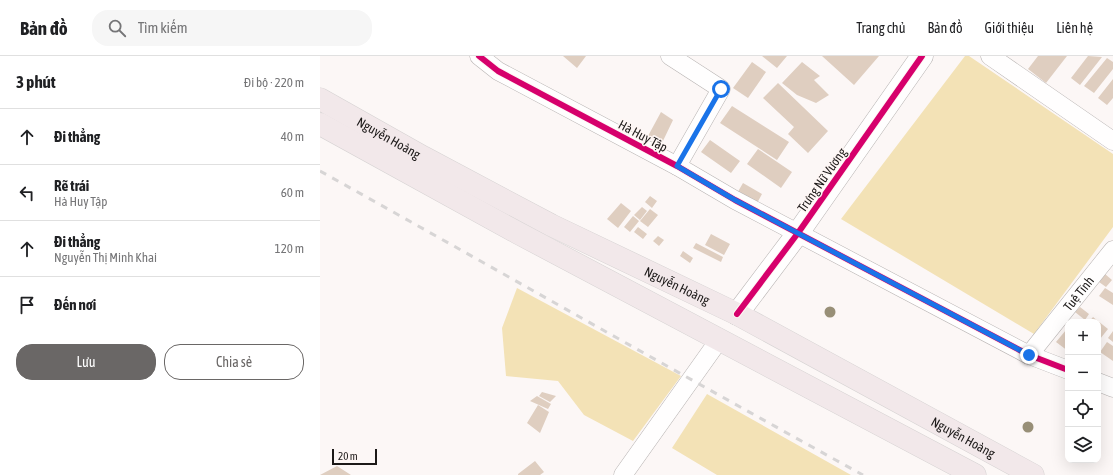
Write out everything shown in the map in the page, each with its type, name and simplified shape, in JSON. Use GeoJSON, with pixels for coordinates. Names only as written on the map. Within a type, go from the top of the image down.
{"type":"FeatureCollection","features":[{"type":"Feature","properties":{"kind":"highway","name":"Nguyễn Hoàng"},"geometry":{"type":"LineString","coordinates":[[320,99],[551,225],[736,314],[1033,475]]}},
{"type":"Feature","properties":{"kind":"highway","name":"Nguyễn Hoàng"},"geometry":{"type":"LineString","coordinates":[[320,124],[518,233],[975,475]]}},
{"type":"Feature","properties":{"kind":"highway"},"geometry":{"type":"LineString","coordinates":[[719,340],[736,314]]}},
{"type":"Feature","properties":{"kind":"street","name":"Hà Huy Tập"},"geometry":{"type":"LineString","coordinates":[[479,56],[498,71],[677,166],[735,200],[1029,355],[1065,369]]}},
{"type":"Feature","properties":{"kind":"street"},"geometry":{"type":"LineString","coordinates":[[670,56],[721,89],[677,166]]}},
{"type":"Feature","properties":{"kind":"street","name":"Trưng Nữ Vương"},"geometry":{"type":"LineString","coordinates":[[736,314],[798,233],[922,56]]}},
{"type":"Feature","properties":{"kind":"street"},"geometry":{"type":"LineString","coordinates":[[990,56],[1113,141]]}},
{"type":"Feature","properties":{"kind":"street","name":"Tuệ Tĩnh"},"geometry":{"type":"LineString","coordinates":[[1029,355],[1113,250]]}},
{"type":"Feature","properties":{"kind":"street"},"geometry":{"type":"LineString","coordinates":[[623,475],[719,340]]}},
{"type":"Feature","properties":{"kind":"street"},"geometry":{"type":"LineString","coordinates":[[1101,383],[1113,388]]}},
{"type":"Feature","properties":{"kind":"shaded area"},"geometry":{"type":"Polygon","coordinates":[[[965,56],[969,56],[1113,154],[1113,227],[1034,334],[841,219],[965,56]]]}},
{"type":"Feature","properties":{"kind":"shaded area"},"geometry":{"type":"Polygon","coordinates":[[[517,288],[681,376],[633,441],[584,415],[558,381],[506,376],[502,328],[517,288]]]}},
{"type":"Feature","properties":{"kind":"shaded area"},"geometry":{"type":"Polygon","coordinates":[[[707,394],[851,475],[717,475],[672,448],[707,394]]]}},
{"type":"Feature","properties":{"kind":"building"},"geometry":{"type":"Polygon","coordinates":[[[563,56],[586,56],[577,68],[563,56]]]}},
{"type":"Feature","properties":{"kind":"building"},"geometry":{"type":"Polygon","coordinates":[[[762,56],[787,56],[777,68],[762,56]]]}},
{"type":"Feature","properties":{"kind":"building"},"geometry":{"type":"Polygon","coordinates":[[[822,56],[879,56],[854,85],[822,56]]]}},
{"type":"Feature","properties":{"kind":"building"},"geometry":{"type":"Polygon","coordinates":[[[1038,56],[1067,56],[1046,83],[1028,69],[1038,56]]]}},
{"type":"Feature","properties":{"kind":"building"},"geometry":{"type":"Polygon","coordinates":[[[1088,56],[1102,57],[1080,85],[1071,78],[1088,56]]]}},
{"type":"Feature","properties":{"kind":"building"},"geometry":{"type":"Polygon","coordinates":[[[1107,58],[1113,62],[1113,69],[1094,93],[1084,86],[1107,58]]]}},
{"type":"Feature","properties":{"kind":"building"},"geometry":{"type":"Polygon","coordinates":[[[752,62],[766,72],[748,98],[733,88],[752,62]]]}},
{"type":"Feature","properties":{"kind":"building"},"geometry":{"type":"Polygon","coordinates":[[[802,62],[820,76],[814,80],[829,95],[816,103],[797,95],[782,83],[802,62]]]}},
{"type":"Feature","properties":{"kind":"building"},"geometry":{"type":"Polygon","coordinates":[[[1113,79],[1113,98],[1107,105],[1098,98],[1113,79]]]}},
{"type":"Feature","properties":{"kind":"building"},"geometry":{"type":"Polygon","coordinates":[[[778,83],[828,131],[808,153],[788,134],[794,127],[763,98],[778,83]]]}},
{"type":"Feature","properties":{"kind":"building"},"geometry":{"type":"Polygon","coordinates":[[[732,106],[789,142],[777,160],[720,123],[732,106]]]}},
{"type":"Feature","properties":{"kind":"building"},"geometry":{"type":"Polygon","coordinates":[[[661,112],[673,120],[662,143],[648,136],[661,112]]]}},
{"type":"Feature","properties":{"kind":"building"},"geometry":{"type":"Polygon","coordinates":[[[710,140],[740,161],[731,173],[701,152],[710,140]]]}},
{"type":"Feature","properties":{"kind":"building"},"geometry":{"type":"Polygon","coordinates":[[[758,149],[792,172],[781,188],[747,164],[758,149]]]}},
{"type":"Feature","properties":{"kind":"building"},"geometry":{"type":"Polygon","coordinates":[[[743,183],[762,194],[755,207],[736,195],[743,183]]]}},
{"type":"Feature","properties":{"kind":"building"},"geometry":{"type":"Polygon","coordinates":[[[650,196],[657,201],[652,208],[645,202],[650,196]]]}},
{"type":"Feature","properties":{"kind":"building"},"geometry":{"type":"Polygon","coordinates":[[[621,203],[631,211],[618,228],[607,219],[621,203]]]}},
{"type":"Feature","properties":{"kind":"building"},"geometry":{"type":"Polygon","coordinates":[[[642,207],[647,211],[640,220],[634,215],[642,207]]]}},
{"type":"Feature","properties":{"kind":"building"},"geometry":{"type":"Polygon","coordinates":[[[650,209],[658,215],[648,227],[640,221],[650,209]]]}},
{"type":"Feature","properties":{"kind":"building"},"geometry":{"type":"Polygon","coordinates":[[[633,216],[639,221],[630,232],[624,227],[633,216]]]}},
{"type":"Feature","properties":{"kind":"building"},"geometry":{"type":"Polygon","coordinates":[[[638,227],[647,234],[643,239],[634,232],[638,227]]]}},
{"type":"Feature","properties":{"kind":"building"},"geometry":{"type":"Polygon","coordinates":[[[711,234],[730,244],[724,255],[705,245],[711,234]]]}},
{"type":"Feature","properties":{"kind":"building"},"geometry":{"type":"Polygon","coordinates":[[[658,236],[664,240],[659,246],[653,241],[658,236]]]}},
{"type":"Feature","properties":{"kind":"building"},"geometry":{"type":"Polygon","coordinates":[[[696,243],[723,257],[721,262],[693,248],[696,243]]]}},
{"type":"Feature","properties":{"kind":"building"},"geometry":{"type":"Polygon","coordinates":[[[683,251],[693,258],[690,263],[680,256],[683,251]]]}},
{"type":"Feature","properties":{"kind":"building"},"geometry":{"type":"Polygon","coordinates":[[[1105,274],[1112,280],[1106,287],[1099,282],[1105,274]]]}},
{"type":"Feature","properties":{"kind":"building"},"geometry":{"type":"Polygon","coordinates":[[[1105,288],[1113,293],[1113,305],[1099,296],[1105,288]]]}},
{"type":"Feature","properties":{"kind":"building"},"geometry":{"type":"Polygon","coordinates":[[[1080,307],[1089,314],[1086,319],[1084,319],[1075,312],[1080,307]]]}},
{"type":"Feature","properties":{"kind":"building"},"geometry":{"type":"Polygon","coordinates":[[[1101,323],[1108,329],[1101,338],[1101,323]]]}},
{"type":"Feature","properties":{"kind":"building"},"geometry":{"type":"Polygon","coordinates":[[[1065,331],[1065,349],[1056,342],[1065,331]]]}},
{"type":"Feature","properties":{"kind":"building"},"geometry":{"type":"Polygon","coordinates":[[[1113,331],[1113,342],[1108,338],[1113,331]]]}},
{"type":"Feature","properties":{"kind":"building"},"geometry":{"type":"Polygon","coordinates":[[[1107,342],[1113,346],[1113,361],[1101,353],[1107,342]]]}},
{"type":"Feature","properties":{"kind":"building"},"geometry":{"type":"Polygon","coordinates":[[[542,392],[556,396],[550,402],[539,396],[542,392]]]}},
{"type":"Feature","properties":{"kind":"building"},"geometry":{"type":"Polygon","coordinates":[[[537,396],[551,404],[548,409],[530,401],[537,396]]]}},
{"type":"Feature","properties":{"kind":"building"},"geometry":{"type":"Polygon","coordinates":[[[538,405],[549,412],[540,433],[527,423],[538,405]]]}},
{"type":"Feature","properties":{"kind":"building"},"geometry":{"type":"Polygon","coordinates":[[[535,461],[544,472],[540,475],[518,475],[518,474],[535,461]]]}},
{"type":"Feature","properties":{"kind":"building"},"geometry":{"type":"Polygon","coordinates":[[[337,466],[351,475],[320,475],[337,466]]]}},
{"type":"Feature","properties":{"kind":"railway"},"geometry":{"type":"LineString","coordinates":[[320,171],[863,475]]}},
{"type":"Feature","properties":{"kind":"cycle path"},"geometry":{"type":"LineString","coordinates":[[479,56],[498,71],[677,166],[735,200],[1029,355],[1065,369]]}},
{"type":"Feature","properties":{"kind":"cycle path"},"geometry":{"type":"LineString","coordinates":[[737,314],[798,233],[922,56]]}},
{"type":"Feature","properties":{"kind":"route"},"geometry":{"type":"LineString","coordinates":[[721,89],[677,166],[735,200],[1029,355]]}}]}
